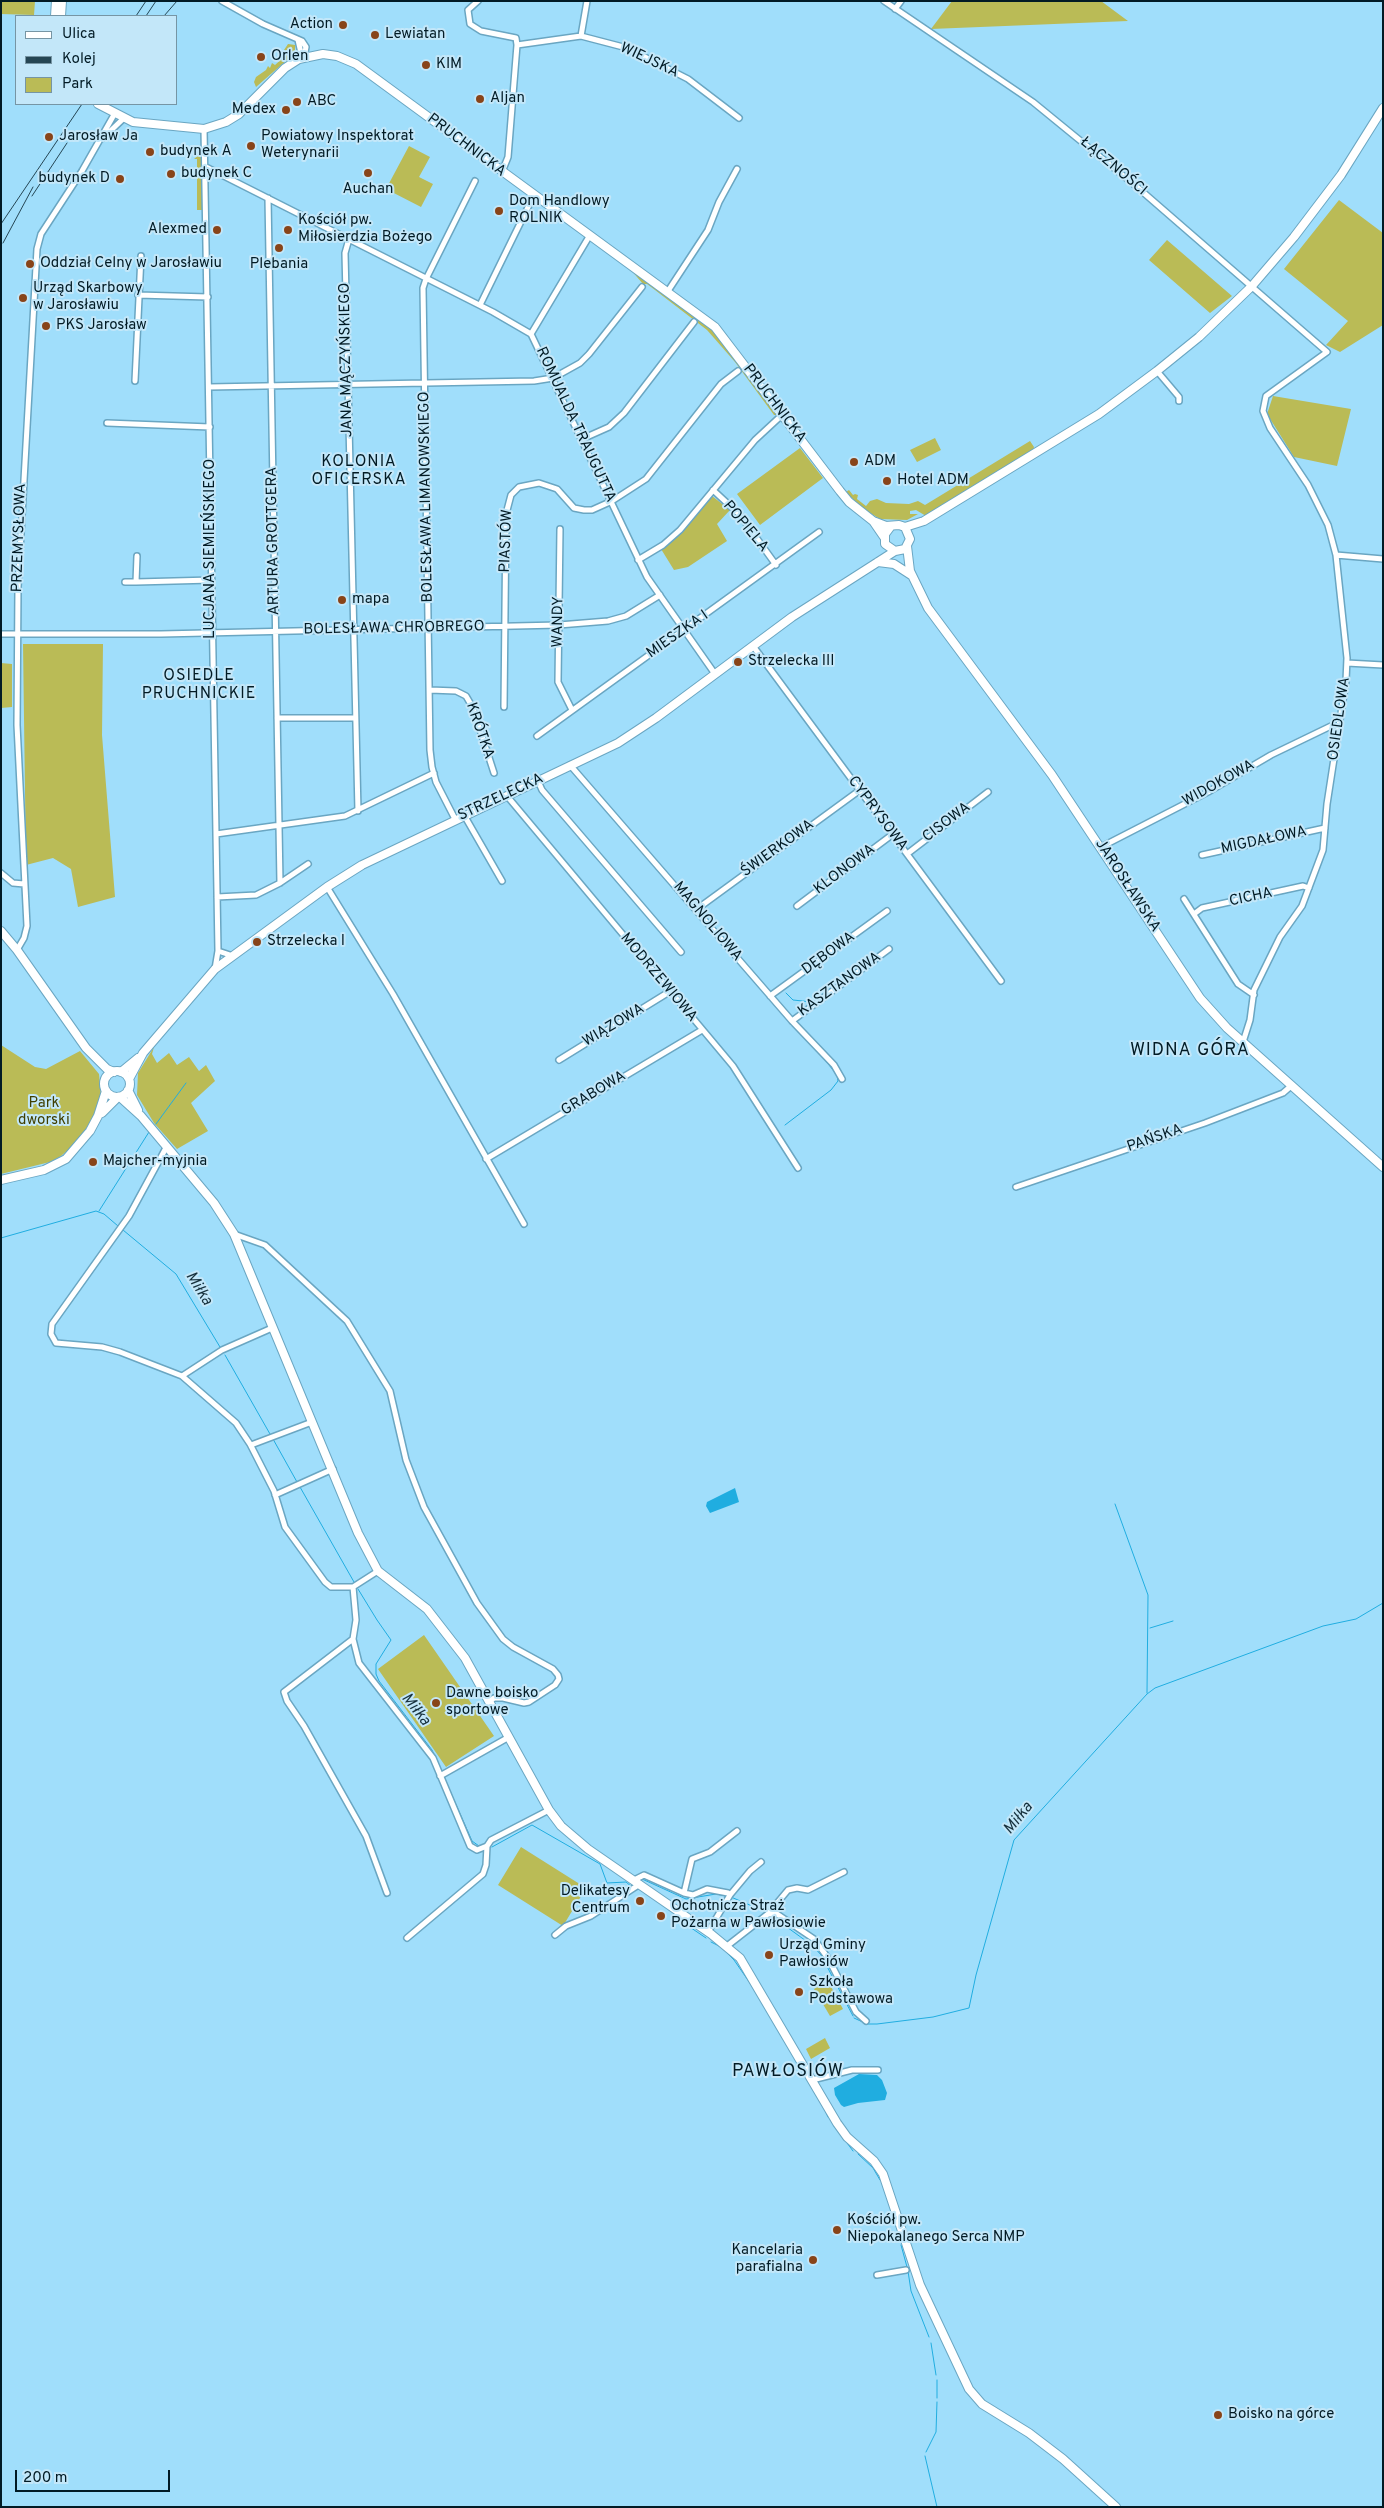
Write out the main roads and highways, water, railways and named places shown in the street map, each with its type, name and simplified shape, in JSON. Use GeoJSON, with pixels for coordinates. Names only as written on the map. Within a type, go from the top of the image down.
{"type":"FeatureCollection","features":[{"type":"Feature","properties":{"kind":"water"},"geometry":{"type":"Polygon","coordinates":[[[735,1488],[739,1502],[710,1513],[706,1506],[707,1502],[735,1488]]]}},
{"type":"Feature","properties":{"kind":"water"},"geometry":{"type":"Polygon","coordinates":[[[859,2074],[877,2075],[882,2080],[887,2093],[885,2100],[858,2103],[844,2107],[841,2105],[835,2095],[834,2088],[859,2074]]]}},
{"type":"Feature","properties":{"kind":"waterway"},"geometry":{"type":"LineString","coordinates":[[786,993],[793,1000],[812,1002]]}},
{"type":"Feature","properties":{"kind":"waterway"},"geometry":{"type":"LineString","coordinates":[[785,1125],[831,1090],[838,1081],[837,1075],[817,1050]]}},
{"type":"Feature","properties":{"kind":"waterway"},"geometry":{"type":"LineString","coordinates":[[156,1124],[186,1083]]}},
{"type":"Feature","properties":{"kind":"waterway"},"geometry":{"type":"LineString","coordinates":[[99,1211],[149,1132]]}},
{"type":"Feature","properties":{"kind":"waterway","name":"Miłka"},"geometry":{"type":"LineString","coordinates":[[1,1238],[96,1211],[104,1214],[118,1226]]}},
{"type":"Feature","properties":{"kind":"waterway","name":"Miłka"},"geometry":{"type":"LineString","coordinates":[[123,1230],[176,1274],[220,1347]]}},
{"type":"Feature","properties":{"kind":"waterway","name":"Miłka"},"geometry":{"type":"LineString","coordinates":[[225,1355],[270,1434]]}},
{"type":"Feature","properties":{"kind":"waterway","name":"Miłka"},"geometry":{"type":"LineString","coordinates":[[273,1439],[297,1482]]}},
{"type":"Feature","properties":{"kind":"waterway","name":"Miłka"},"geometry":{"type":"LineString","coordinates":[[300,1487],[354,1582]]}},
{"type":"Feature","properties":{"kind":"waterway"},"geometry":{"type":"LineString","coordinates":[[1115,1504],[1148,1595],[1147,1693]]}},
{"type":"Feature","properties":{"kind":"waterway","name":"Miłka"},"geometry":{"type":"LineString","coordinates":[[358,1589],[391,1640],[376,1664],[376,1674],[379,1681],[432,1750],[442,1772]]}},
{"type":"Feature","properties":{"kind":"waterway","name":"Miłka"},"geometry":{"type":"LineString","coordinates":[[854,2018],[867,2024],[877,2024],[933,2017],[969,2008],[976,1975],[1014,1840],[1147,1694],[1155,1688],[1323,1626],[1356,1619],[1383,1603]]}},
{"type":"Feature","properties":{"kind":"waterway"},"geometry":{"type":"LineString","coordinates":[[1150,1628],[1173,1621]]}},
{"type":"Feature","properties":{"kind":"waterway","name":"Miłka"},"geometry":{"type":"LineString","coordinates":[[443,1775],[472,1841],[479,1846]]}},
{"type":"Feature","properties":{"kind":"waterway","name":"Miłka"},"geometry":{"type":"LineString","coordinates":[[492,1847],[532,1825],[600,1864],[607,1883],[626,1882],[632,1887]]}},
{"type":"Feature","properties":{"kind":"waterway","name":"Miłka"},"geometry":{"type":"LineString","coordinates":[[642,1879],[686,1899],[716,1894],[726,1896]]}},
{"type":"Feature","properties":{"kind":"waterway","name":"Miłka"},"geometry":{"type":"LineString","coordinates":[[731,1897],[766,1912]]}},
{"type":"Feature","properties":{"kind":"waterway"},"geometry":{"type":"LineString","coordinates":[[672,1915],[706,1938]]}},
{"type":"Feature","properties":{"kind":"waterway","name":"Miłka"},"geometry":{"type":"LineString","coordinates":[[773,1917],[813,1946],[821,1955],[853,2016]]}},
{"type":"Feature","properties":{"kind":"waterway"},"geometry":{"type":"LineString","coordinates":[[711,1942],[721,1947],[734,1960],[752,1986]]}},
{"type":"Feature","properties":{"kind":"waterway"},"geometry":{"type":"LineString","coordinates":[[823,2106],[828,2117]]}},
{"type":"Feature","properties":{"kind":"waterway"},"geometry":{"type":"LineString","coordinates":[[833,2124],[853,2151]]}},
{"type":"Feature","properties":{"kind":"waterway"},"geometry":{"type":"LineString","coordinates":[[858,2154],[873,2168],[880,2180]]}},
{"type":"Feature","properties":{"kind":"waterway"},"geometry":{"type":"LineString","coordinates":[[901,2245],[907,2267]]}},
{"type":"Feature","properties":{"kind":"waterway"},"geometry":{"type":"LineString","coordinates":[[908,2271],[911,2291],[929,2337]]}},
{"type":"Feature","properties":{"kind":"waterway"},"geometry":{"type":"LineString","coordinates":[[931,2343],[936,2375]]}},
{"type":"Feature","properties":{"kind":"waterway"},"geometry":{"type":"LineString","coordinates":[[937,2380],[937,2398]]}},
{"type":"Feature","properties":{"kind":"waterway"},"geometry":{"type":"LineString","coordinates":[[926,2452],[936,2432],[937,2402]]}},
{"type":"Feature","properties":{"kind":"waterway"},"geometry":{"type":"LineString","coordinates":[[925,2456],[937,2507]]}},
{"type":"Feature","properties":{"kind":"railway"},"geometry":{"type":"LineString","coordinates":[[137,15],[146,1]]}},
{"type":"Feature","properties":{"kind":"railway"},"geometry":{"type":"LineString","coordinates":[[147,15],[156,1]]}},
{"type":"Feature","properties":{"kind":"railway"},"geometry":{"type":"LineString","coordinates":[[165,15],[177,1]]}},
{"type":"Feature","properties":{"kind":"railway"},"geometry":{"type":"LineString","coordinates":[[1,224],[81,105]]}},
{"type":"Feature","properties":{"kind":"railway"},"geometry":{"type":"LineString","coordinates":[[32,196],[67,143]]}},
{"type":"Feature","properties":{"kind":"railway"},"geometry":{"type":"LineString","coordinates":[[3,243],[33,187]]}},
{"type":"Feature","properties":{"kind":"place","name":"Action"},"geometry":{"type":"Point","coordinates":[343,25]}},
{"type":"Feature","properties":{"kind":"place","name":"Lewiatan"},"geometry":{"type":"Point","coordinates":[375,35]}},
{"type":"Feature","properties":{"kind":"place","name":"Orlen"},"geometry":{"type":"Point","coordinates":[261,57]}},
{"type":"Feature","properties":{"kind":"place","name":"KIM"},"geometry":{"type":"Point","coordinates":[426,65]}},
{"type":"Feature","properties":{"kind":"place","name":"Aljan"},"geometry":{"type":"Point","coordinates":[480,99]}},
{"type":"Feature","properties":{"kind":"place","name":"ABC"},"geometry":{"type":"Point","coordinates":[297,102]}},
{"type":"Feature","properties":{"kind":"place","name":"Medex"},"geometry":{"type":"Point","coordinates":[286,110]}},
{"type":"Feature","properties":{"kind":"place","name":"Jarosław Ja"},"geometry":{"type":"Point","coordinates":[49,137]}},
{"type":"Feature","properties":{"kind":"place","name":"Powiatowy Inspektorat Weterynarii"},"geometry":{"type":"Point","coordinates":[251,146]}},
{"type":"Feature","properties":{"kind":"place","name":"budynek A"},"geometry":{"type":"Point","coordinates":[150,152]}},
{"type":"Feature","properties":{"kind":"place","name":"Auchan"},"geometry":{"type":"Point","coordinates":[368,173]}},
{"type":"Feature","properties":{"kind":"place","name":"budynek C"},"geometry":{"type":"Point","coordinates":[171,174]}},
{"type":"Feature","properties":{"kind":"place","name":"budynek D"},"geometry":{"type":"Point","coordinates":[120,179]}},
{"type":"Feature","properties":{"kind":"place","name":"Dom Handlowy ROLNIK"},"geometry":{"type":"Point","coordinates":[499,211]}},
{"type":"Feature","properties":{"kind":"place","name":"Alexmed"},"geometry":{"type":"Point","coordinates":[217,230]}},
{"type":"Feature","properties":{"kind":"place","name":"Kościół pw. Miłosierdzia Bożego"},"geometry":{"type":"Point","coordinates":[288,230]}},
{"type":"Feature","properties":{"kind":"place","name":"Plebania"},"geometry":{"type":"Point","coordinates":[279,248]}},
{"type":"Feature","properties":{"kind":"place","name":"Oddział Celny w Jarosławiu"},"geometry":{"type":"Point","coordinates":[30,264]}},
{"type":"Feature","properties":{"kind":"place","name":"Urząd Skarbowy w Jarosławiu"},"geometry":{"type":"Point","coordinates":[23,298]}},
{"type":"Feature","properties":{"kind":"place","name":"PKS Jarosław"},"geometry":{"type":"Point","coordinates":[46,326]}},
{"type":"Feature","properties":{"kind":"place","name":"ADM"},"geometry":{"type":"Point","coordinates":[854,462]}},
{"type":"Feature","properties":{"kind":"place","name":"Hotel ADM"},"geometry":{"type":"Point","coordinates":[887,481]}},
{"type":"Feature","properties":{"kind":"place","name":"mapa"},"geometry":{"type":"Point","coordinates":[342,600]}},
{"type":"Feature","properties":{"kind":"place","name":"Strzelecka III"},"geometry":{"type":"Point","coordinates":[738,662]}},
{"type":"Feature","properties":{"kind":"place","name":"Strzelecka I"},"geometry":{"type":"Point","coordinates":[257,942]}},
{"type":"Feature","properties":{"kind":"place","name":"Majcher-myjnia"},"geometry":{"type":"Point","coordinates":[93,1162]}},
{"type":"Feature","properties":{"kind":"place","name":"Dawne boisko sportowe"},"geometry":{"type":"Point","coordinates":[436,1703]}},
{"type":"Feature","properties":{"kind":"place","name":"Delikatesy Centrum"},"geometry":{"type":"Point","coordinates":[640,1901]}},
{"type":"Feature","properties":{"kind":"place","name":"Ochotnicza Straż Pożarna w Pawłosiowie"},"geometry":{"type":"Point","coordinates":[661,1916]}},
{"type":"Feature","properties":{"kind":"place","name":"Urząd Gminy Pawłosiów"},"geometry":{"type":"Point","coordinates":[769,1955]}},
{"type":"Feature","properties":{"kind":"place","name":"Szkoła Podstawowa"},"geometry":{"type":"Point","coordinates":[799,1992]}},
{"type":"Feature","properties":{"kind":"place","name":"Kościół pw. Niepokalanego Serca NMP"},"geometry":{"type":"Point","coordinates":[837,2230]}},
{"type":"Feature","properties":{"kind":"place","name":"Kancelaria parafialna"},"geometry":{"type":"Point","coordinates":[813,2260]}},
{"type":"Feature","properties":{"kind":"place","name":"Boisko na górce"},"geometry":{"type":"Point","coordinates":[1218,2415]}},
{"type":"Feature","properties":{"kind":"district","name":"KOLONIA OFICERSKA"},"geometry":{"type":"Point","coordinates":[359,472]}},
{"type":"Feature","properties":{"kind":"district","name":"OSIEDLE PRUCHNICKIE"},"geometry":{"type":"Point","coordinates":[199,686]}},
{"type":"Feature","properties":{"kind":"district","name":"WIDNA GÓRA"},"geometry":{"type":"Point","coordinates":[1190,1051]}},
{"type":"Feature","properties":{"kind":"district","name":"PAWŁOSIÓW"},"geometry":{"type":"Point","coordinates":[788,2072]}},
{"type":"Feature","properties":{"kind":"park label","name":"Park dworski"},"geometry":{"type":"Point","coordinates":[44,1112]}}]}
